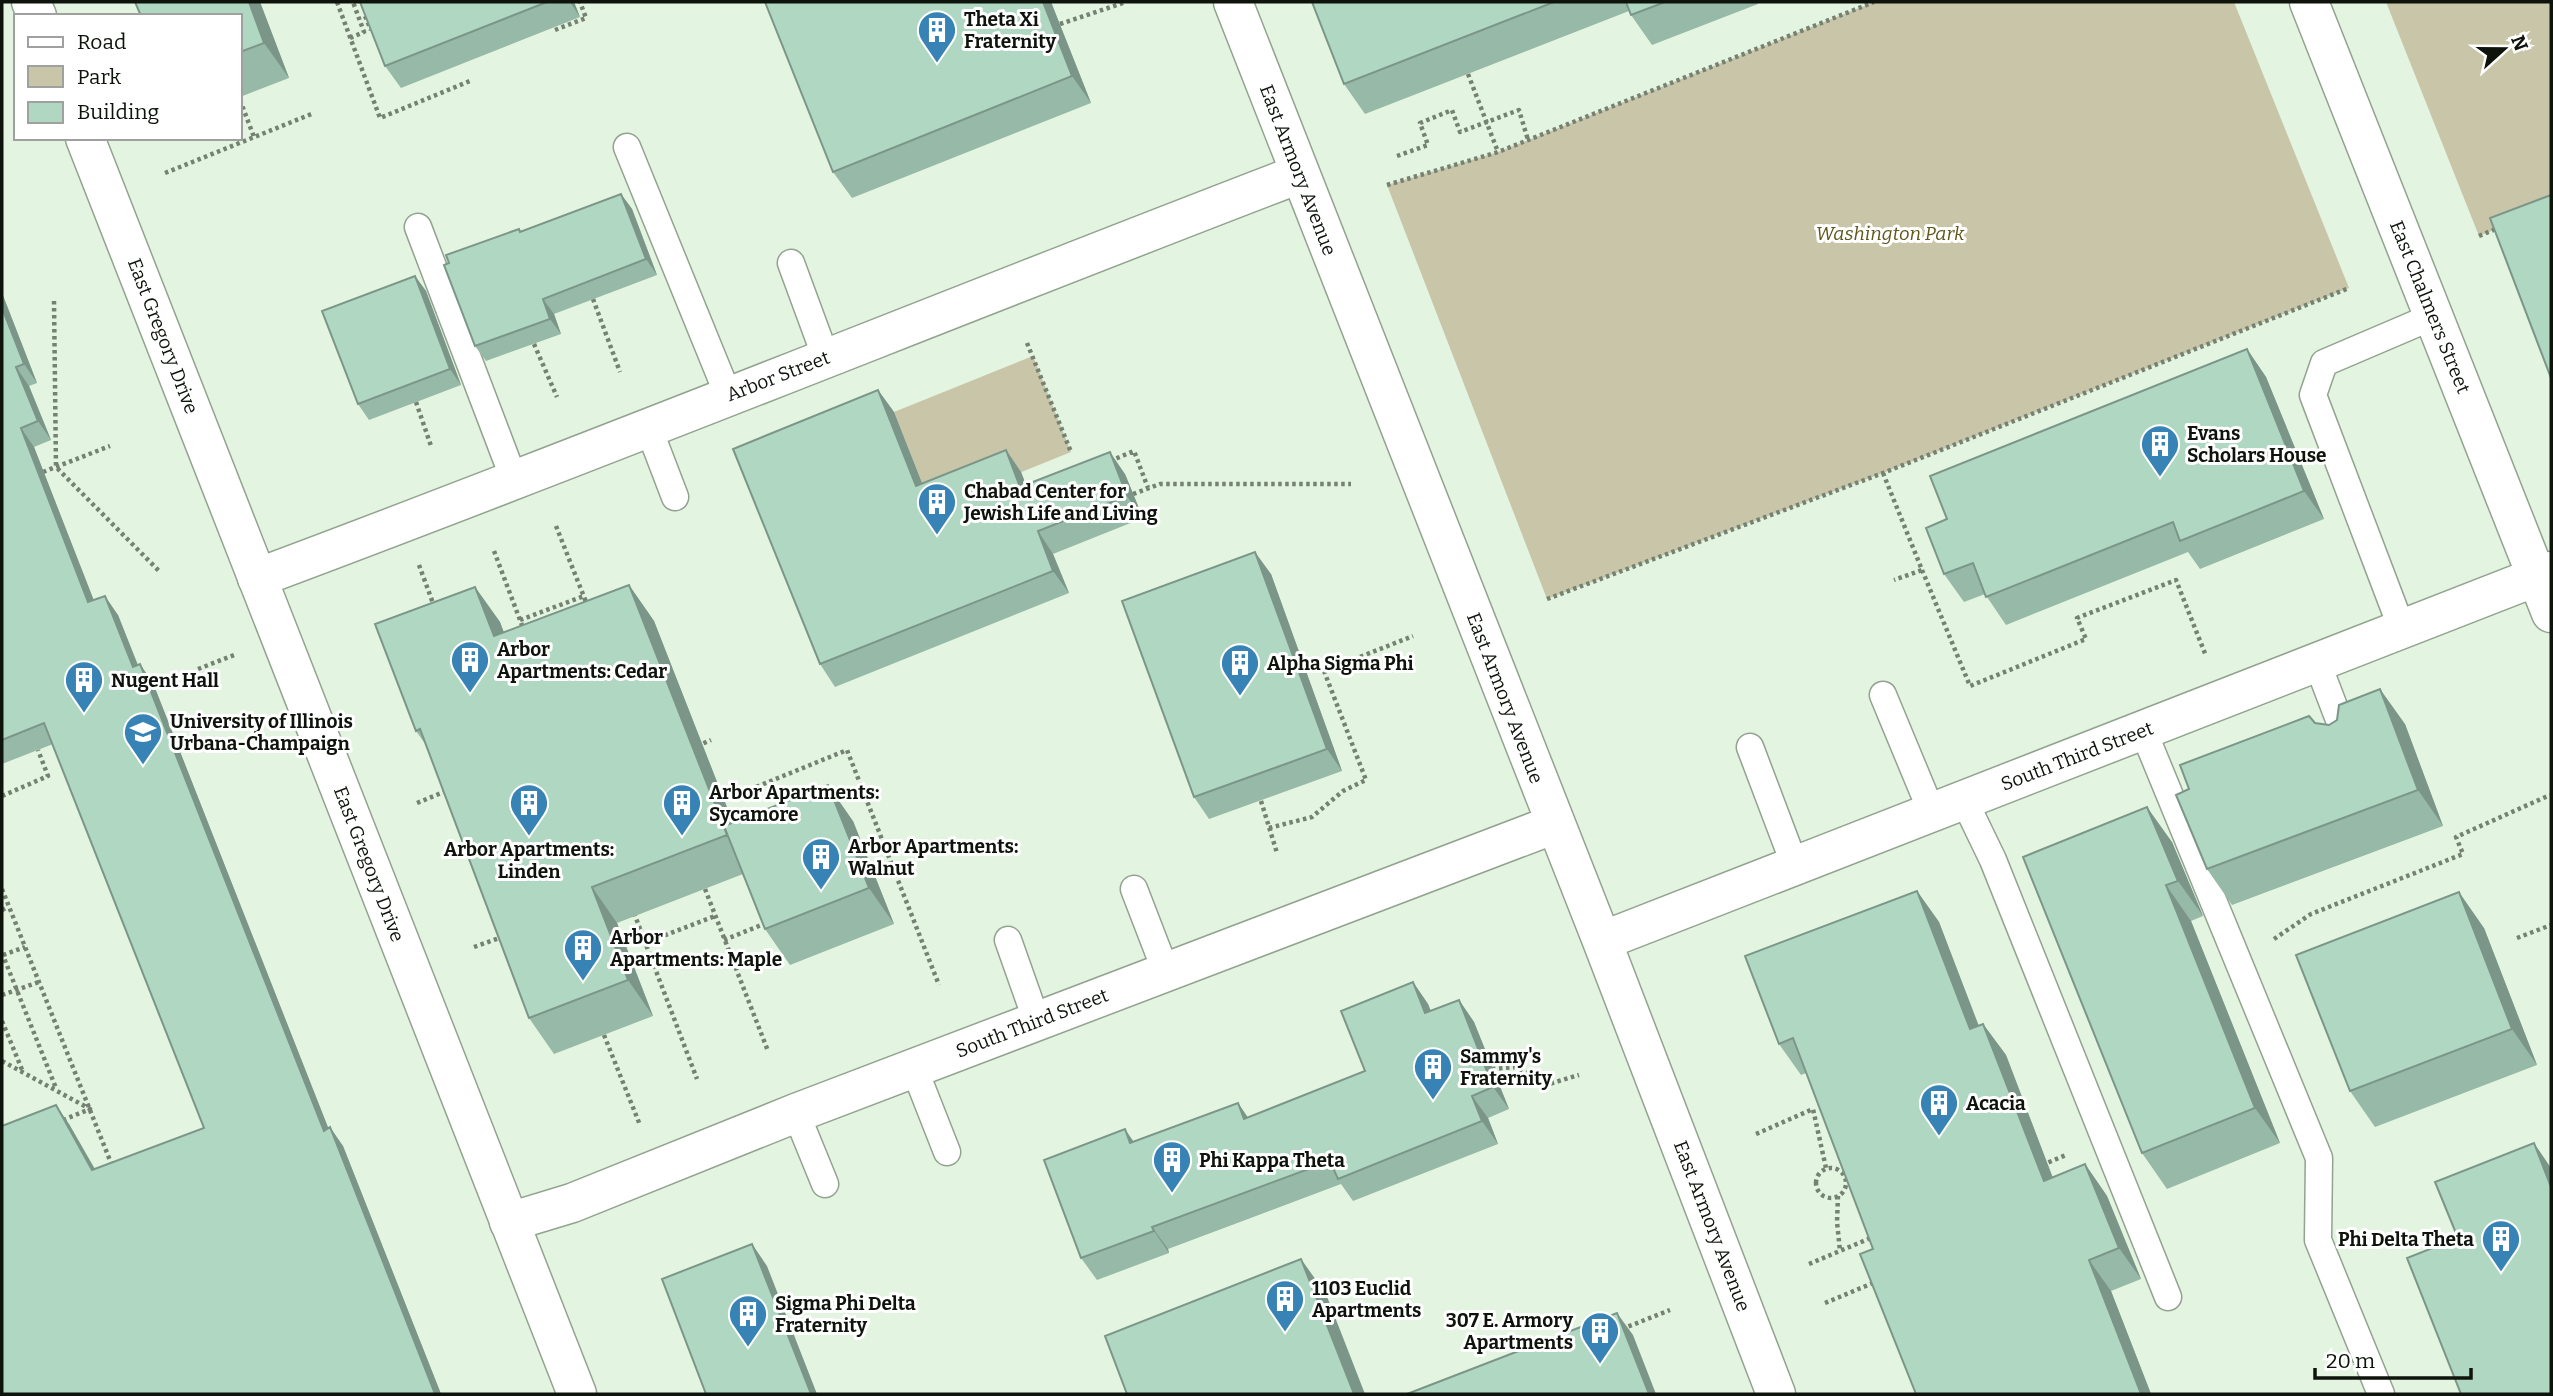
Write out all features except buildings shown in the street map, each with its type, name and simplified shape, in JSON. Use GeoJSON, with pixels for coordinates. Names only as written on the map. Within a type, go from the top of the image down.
{"type":"FeatureCollection","features":[{"type":"Feature","properties":{"kind":"street","name":"East Armory Avenue"},"geometry":{"type":"LineString","coordinates":[[1233,2],[1602,941],[1776,1394]]}},
{"type":"Feature","properties":{"kind":"street","name":"East Chalmers Street"},"geometry":{"type":"LineString","coordinates":[[2309,2],[2434,316],[2544,574],[2551,613]]}},
{"type":"Feature","properties":{"kind":"street","name":"East Gregory Drive"},"geometry":{"type":"LineString","coordinates":[[86,140],[577,1394]]}},
{"type":"Feature","properties":{"kind":"street","name":"Arbor Street"},"geometry":{"type":"LineString","coordinates":[[257,578],[515,482],[728,395],[1300,174]]}},
{"type":"Feature","properties":{"kind":"street","name":"South Third Street"},"geometry":{"type":"LineString","coordinates":[[1602,941],[2544,574]]}},
{"type":"Feature","properties":{"kind":"street","name":"South Third Street"},"geometry":{"type":"LineString","coordinates":[[509,1222],[572,1203],[796,1113],[1555,824]]}},
{"type":"Feature","properties":{"kind":"lane"},"geometry":{"type":"LineString","coordinates":[[627,147],[728,395]]}},
{"type":"Feature","properties":{"kind":"lane"},"geometry":{"type":"LineString","coordinates":[[418,227],[515,482]]}},
{"type":"Feature","properties":{"kind":"lane"},"geometry":{"type":"LineString","coordinates":[[791,263],[825,358]]}},
{"type":"Feature","properties":{"kind":"lane"},"geometry":{"type":"LineString","coordinates":[[2402,629],[2314,395],[2324,363],[2434,316]]}},
{"type":"Feature","properties":{"kind":"lane"},"geometry":{"type":"LineString","coordinates":[[649,429],[675,497]]}},
{"type":"Feature","properties":{"kind":"lane"},"geometry":{"type":"LineString","coordinates":[[2317,662],[2349,746]]}},
{"type":"Feature","properties":{"kind":"lane"},"geometry":{"type":"LineString","coordinates":[[1883,695],[1948,806],[1993,860],[2168,1297]]}},
{"type":"Feature","properties":{"kind":"lane"},"geometry":{"type":"LineString","coordinates":[[2143,730],[2319,1158],[2318,1240],[2381,1394]]}},
{"type":"Feature","properties":{"kind":"lane"},"geometry":{"type":"LineString","coordinates":[[1750,747],[1795,866]]}},
{"type":"Feature","properties":{"kind":"lane"},"geometry":{"type":"LineString","coordinates":[[1134,889],[1166,972]]}},
{"type":"Feature","properties":{"kind":"lane"},"geometry":{"type":"LineString","coordinates":[[1008,940],[1037,1022]]}},
{"type":"Feature","properties":{"kind":"lane"},"geometry":{"type":"LineString","coordinates":[[914,1068],[947,1152]]}},
{"type":"Feature","properties":{"kind":"lane"},"geometry":{"type":"LineString","coordinates":[[796,1113],[825,1184]]}},
{"type":"Feature","properties":{"kind":"path"},"geometry":{"type":"LineString","coordinates":[[337,2],[380,118],[470,81]]}},
{"type":"Feature","properties":{"kind":"path"},"geometry":{"type":"LineString","coordinates":[[350,38],[365,32],[353,2]]}},
{"type":"Feature","properties":{"kind":"path"},"geometry":{"type":"LineString","coordinates":[[360,2],[371,30]]}},
{"type":"Feature","properties":{"kind":"path"},"geometry":{"type":"LineString","coordinates":[[555,30],[586,18],[580,2]]}},
{"type":"Feature","properties":{"kind":"path"},"geometry":{"type":"LineString","coordinates":[[1060,24],[1126,2]]}},
{"type":"Feature","properties":{"kind":"path"},"geometry":{"type":"LineString","coordinates":[[1387,185],[1498,152],[1874,2]]}},
{"type":"Feature","properties":{"kind":"path"},"geometry":{"type":"LineString","coordinates":[[1468,74],[1498,152]]}},
{"type":"Feature","properties":{"kind":"path"},"geometry":{"type":"LineString","coordinates":[[242,105],[254,137]]}},
{"type":"Feature","properties":{"kind":"path"},"geometry":{"type":"LineString","coordinates":[[1397,156],[1428,145],[1419,123],[1452,110],[1460,132],[1519,110],[1528,140]]}},
{"type":"Feature","properties":{"kind":"path"},"geometry":{"type":"LineString","coordinates":[[165,173],[314,113]]}},
{"type":"Feature","properties":{"kind":"path"},"geometry":{"type":"LineString","coordinates":[[2479,236],[2503,226]]}},
{"type":"Feature","properties":{"kind":"path"},"geometry":{"type":"LineString","coordinates":[[1547,599],[1884,473],[2349,288]]}},
{"type":"Feature","properties":{"kind":"path"},"geometry":{"type":"LineString","coordinates":[[593,299],[620,372]]}},
{"type":"Feature","properties":{"kind":"path"},"geometry":{"type":"LineString","coordinates":[[54,301],[56,467],[160,572]]}},
{"type":"Feature","properties":{"kind":"path"},"geometry":{"type":"LineString","coordinates":[[1027,343],[1071,452]]}},
{"type":"Feature","properties":{"kind":"path"},"geometry":{"type":"LineString","coordinates":[[534,344],[556,397]]}},
{"type":"Feature","properties":{"kind":"path"},"geometry":{"type":"LineString","coordinates":[[416,402],[431,446]]}},
{"type":"Feature","properties":{"kind":"path"},"geometry":{"type":"LineString","coordinates":[[43,472],[110,446]]}},
{"type":"Feature","properties":{"kind":"path"},"geometry":{"type":"LineString","coordinates":[[1098,466],[1134,451],[1148,488]]}},
{"type":"Feature","properties":{"kind":"path"},"geometry":{"type":"LineString","coordinates":[[1884,473],[1970,686],[2086,639],[2077,618],[2176,580],[2224,699]]}},
{"type":"Feature","properties":{"kind":"path"},"geometry":{"type":"LineString","coordinates":[[1133,494],[1160,484],[1351,484]]}},
{"type":"Feature","properties":{"kind":"path"},"geometry":{"type":"LineString","coordinates":[[556,526],[593,618]]}},
{"type":"Feature","properties":{"kind":"path"},"geometry":{"type":"LineString","coordinates":[[494,551],[525,632]]}},
{"type":"Feature","properties":{"kind":"path"},"geometry":{"type":"LineString","coordinates":[[1894,580],[1922,570]]}},
{"type":"Feature","properties":{"kind":"path"},"geometry":{"type":"LineString","coordinates":[[425,584],[436,613]]}},
{"type":"Feature","properties":{"kind":"path"},"geometry":{"type":"LineString","coordinates":[[520,620],[584,596]]}},
{"type":"Feature","properties":{"kind":"path"},"geometry":{"type":"LineString","coordinates":[[1269,828],[1312,817],[1343,791],[1366,780],[1324,671],[1413,636]]}},
{"type":"Feature","properties":{"kind":"path"},"geometry":{"type":"LineString","coordinates":[[198,669],[237,654]]}},
{"type":"Feature","properties":{"kind":"path"},"geometry":{"type":"LineString","coordinates":[[686,750],[712,740]]}},
{"type":"Feature","properties":{"kind":"path"},"geometry":{"type":"LineString","coordinates":[[2,796],[48,776],[38,750]]}},
{"type":"Feature","properties":{"kind":"path"},"geometry":{"type":"LineString","coordinates":[[724,800],[847,750],[939,985]]}},
{"type":"Feature","properties":{"kind":"path"},"geometry":{"type":"LineString","coordinates":[[417,803],[455,788]]}},
{"type":"Feature","properties":{"kind":"path"},"geometry":{"type":"LineString","coordinates":[[2265,946],[2311,914],[2463,854],[2456,836],[2550,795]]}},
{"type":"Feature","properties":{"kind":"path"},"geometry":{"type":"LineString","coordinates":[[1261,801],[1277,853]]}},
{"type":"Feature","properties":{"kind":"path"},"geometry":{"type":"LineString","coordinates":[[2,889],[114,1171]]}},
{"type":"Feature","properties":{"kind":"path"},"geometry":{"type":"LineString","coordinates":[[705,889],[768,1051]]}},
{"type":"Feature","properties":{"kind":"path"},"geometry":{"type":"LineString","coordinates":[[630,904],[697,1079]]}},
{"type":"Feature","properties":{"kind":"path"},"geometry":{"type":"LineString","coordinates":[[2,910],[8,907]]}},
{"type":"Feature","properties":{"kind":"path"},"geometry":{"type":"LineString","coordinates":[[645,943],[715,916]]}},
{"type":"Feature","properties":{"kind":"path"},"geometry":{"type":"LineString","coordinates":[[724,940],[773,921]]}},
{"type":"Feature","properties":{"kind":"path"},"geometry":{"type":"LineString","coordinates":[[2517,938],[2551,925]]}},
{"type":"Feature","properties":{"kind":"path"},"geometry":{"type":"LineString","coordinates":[[474,947],[512,933]]}},
{"type":"Feature","properties":{"kind":"path"},"geometry":{"type":"LineString","coordinates":[[25,947],[2,955],[56,1089]]}},
{"type":"Feature","properties":{"kind":"path"},"geometry":{"type":"LineString","coordinates":[[2,995],[39,982]]}},
{"type":"Feature","properties":{"kind":"path"},"geometry":{"type":"LineString","coordinates":[[2,1021],[23,1073]]}},
{"type":"Feature","properties":{"kind":"path"},"geometry":{"type":"LineString","coordinates":[[604,1035],[658,1170]]}},
{"type":"Feature","properties":{"kind":"path"},"geometry":{"type":"LineString","coordinates":[[2,1061],[90,1109]]}},
{"type":"Feature","properties":{"kind":"path"},"geometry":{"type":"LineString","coordinates":[[1492,1069],[1516,1067],[1549,1084],[1579,1075]]}},
{"type":"Feature","properties":{"kind":"path"},"geometry":{"type":"LineString","coordinates":[[52,1124],[90,1109]]}},
{"type":"Feature","properties":{"kind":"path"},"geometry":{"type":"LineString","coordinates":[[1756,1134],[1813,1109],[1826,1168]]}},
{"type":"Feature","properties":{"kind":"path"},"geometry":{"type":"LineString","coordinates":[[2030,1171],[2105,1138]]}},
{"type":"Feature","properties":{"kind":"path"},"geometry":{"type":"LineString","coordinates":[[1826,1168],[1816,1179],[1817,1188],[1823,1196],[1838,1196]]}},
{"type":"Feature","properties":{"kind":"path"},"geometry":{"type":"LineString","coordinates":[[1826,1168],[1837,1169],[1844,1175],[1845,1189],[1838,1196],[1840,1251]]}},
{"type":"Feature","properties":{"kind":"path"},"geometry":{"type":"LineString","coordinates":[[1809,1264],[1878,1235]]}},
{"type":"Feature","properties":{"kind":"path"},"geometry":{"type":"LineString","coordinates":[[1825,1303],[1873,1283],[1870,1276]]}},
{"type":"Feature","properties":{"kind":"path"},"geometry":{"type":"LineString","coordinates":[[1619,1330],[1670,1310]]}},
{"type":"Feature","properties":{"kind":"green space","name":"Washington Park"},"geometry":{"type":"Polygon","coordinates":[[[1874,2],[2234,2],[2349,288],[1883,473],[1547,599],[1387,185],[1498,152],[1874,2]]]}},
{"type":"Feature","properties":{"kind":"green space"},"geometry":{"type":"Polygon","coordinates":[[[2386,2],[2551,2],[2551,207],[2479,236],[2386,2]]]}},
{"type":"Feature","properties":{"kind":"green space"},"geometry":{"type":"Polygon","coordinates":[[[1033,356],[1071,452],[932,508],[894,412],[1033,356]]]}},
{"type":"Feature","properties":{"kind":"place","name":"Theta Xi Fraternity"},"geometry":{"type":"Point","coordinates":[937,64]}},
{"type":"Feature","properties":{"kind":"place","name":"Evans Scholars House"},"geometry":{"type":"Point","coordinates":[2160,478]}},
{"type":"Feature","properties":{"kind":"place","name":"Chabad Center for Jewish Life and Living"},"geometry":{"type":"Point","coordinates":[937,536]}},
{"type":"Feature","properties":{"kind":"place","name":"Arbor Apartments: Cedar"},"geometry":{"type":"Point","coordinates":[470,694]}},
{"type":"Feature","properties":{"kind":"place","name":"Alpha Sigma Phi"},"geometry":{"type":"Point","coordinates":[1240,697]}},
{"type":"Feature","properties":{"kind":"place","name":"Nugent Hall"},"geometry":{"type":"Point","coordinates":[84,714]}},
{"type":"Feature","properties":{"kind":"place","name":"University of Illinois Urbana-Champaign"},"geometry":{"type":"Point","coordinates":[143,766]}},
{"type":"Feature","properties":{"kind":"place","name":"Arbor Apartments: Linden"},"geometry":{"type":"Point","coordinates":[529,837]}},
{"type":"Feature","properties":{"kind":"place","name":"Arbor Apartments: Sycamore"},"geometry":{"type":"Point","coordinates":[682,837]}},
{"type":"Feature","properties":{"kind":"place","name":"Arbor Apartments: Walnut"},"geometry":{"type":"Point","coordinates":[821,891]}},
{"type":"Feature","properties":{"kind":"place","name":"Arbor Apartments: Maple"},"geometry":{"type":"Point","coordinates":[583,982]}},
{"type":"Feature","properties":{"kind":"place","name":"Sammy's Fraternity"},"geometry":{"type":"Point","coordinates":[1433,1101]}},
{"type":"Feature","properties":{"kind":"place","name":"Acacia"},"geometry":{"type":"Point","coordinates":[1939,1137]}},
{"type":"Feature","properties":{"kind":"place","name":"Phi Kappa Theta"},"geometry":{"type":"Point","coordinates":[1172,1194]}},
{"type":"Feature","properties":{"kind":"place","name":"Phi Delta Theta"},"geometry":{"type":"Point","coordinates":[2501,1273]}},
{"type":"Feature","properties":{"kind":"place","name":"1103 Euclid Apartments"},"geometry":{"type":"Point","coordinates":[1285,1333]}},
{"type":"Feature","properties":{"kind":"place","name":"Sigma Phi Delta Fraternity"},"geometry":{"type":"Point","coordinates":[748,1348]}},
{"type":"Feature","properties":{"kind":"place","name":"307 E. Armory Apartments"},"geometry":{"type":"Point","coordinates":[1600,1365]}}]}
